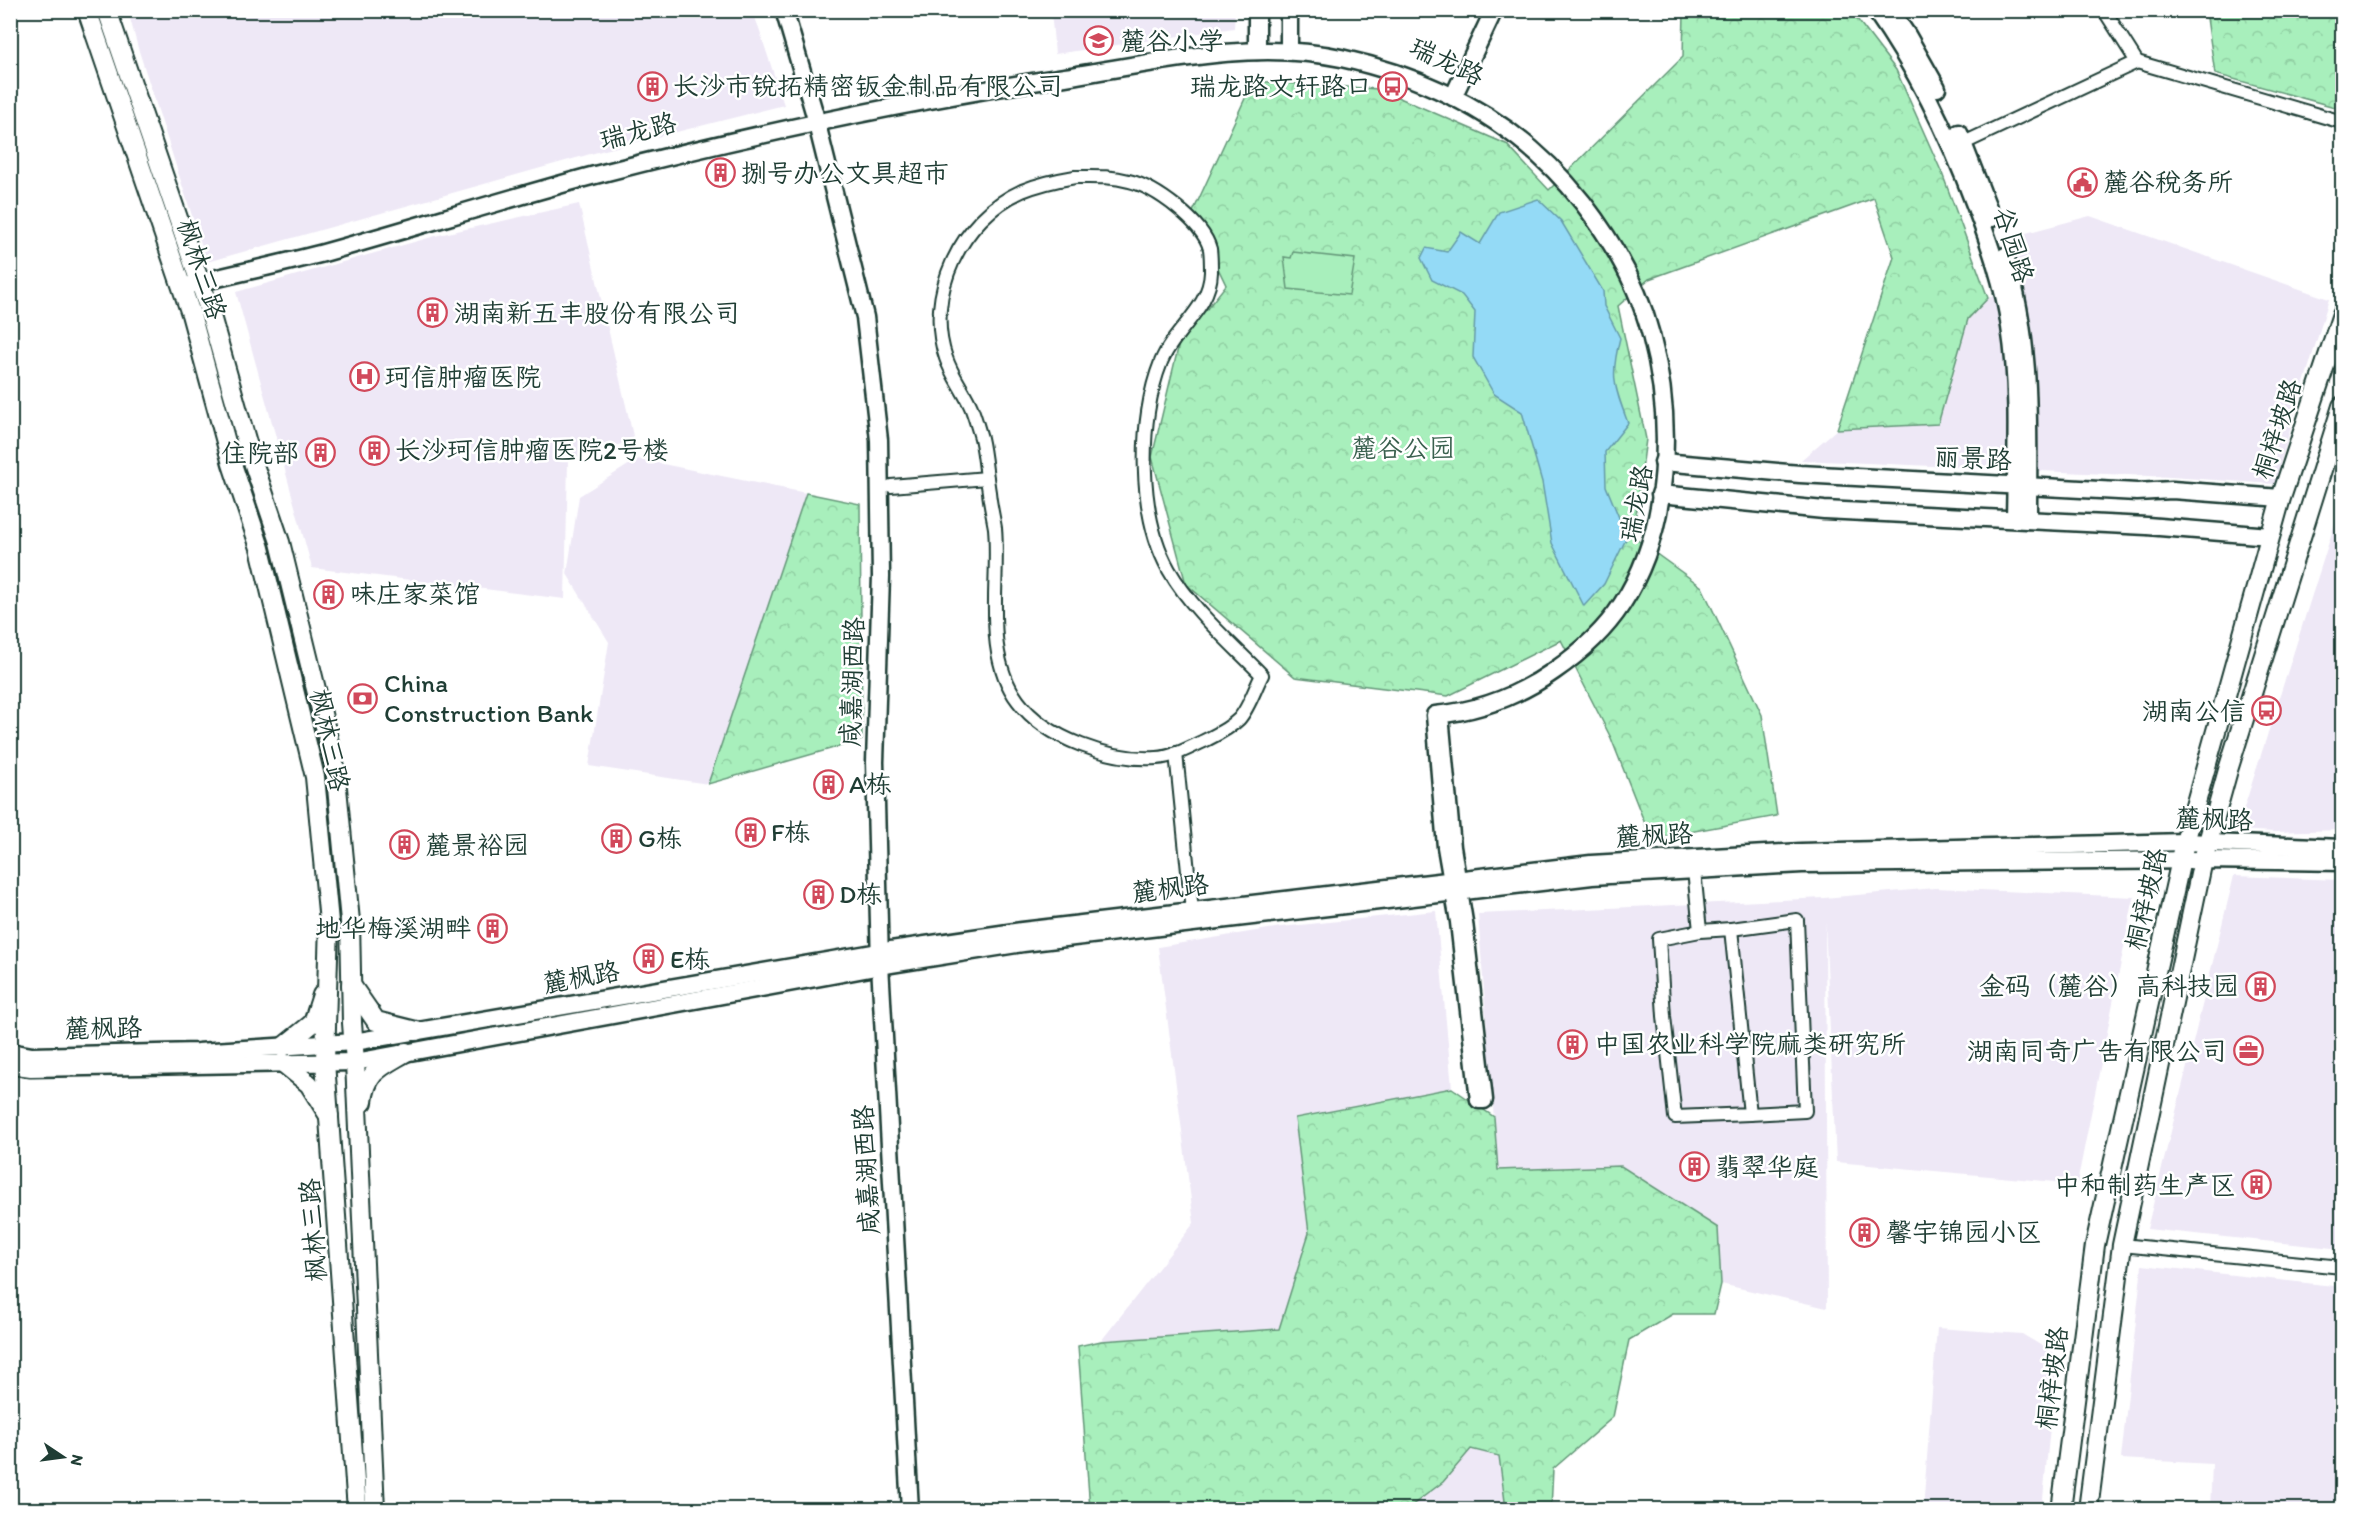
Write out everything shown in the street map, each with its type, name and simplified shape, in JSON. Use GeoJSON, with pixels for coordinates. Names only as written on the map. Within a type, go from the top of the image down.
{"type":"FeatureCollection","features":[{"type":"Feature","properties":{"kind":"main road","name":"枫林三路"},"geometry":{"type":"LineString","coordinates":[[87,10],[190,281],[280,542],[335,767],[350,921],[375,1509]]}},
{"type":"Feature","properties":{"kind":"main road","name":"枫林三路"},"geometry":{"type":"LineString","coordinates":[[107,10],[190,281],[232,464],[260,548],[315,777],[329,922],[326,1053],[356,1508]]}},
{"type":"Feature","properties":{"kind":"main road","name":"咸嘉湖西路"},"geometry":{"type":"LineString","coordinates":[[784,10],[822,118],[876,315],[891,439],[893,576],[887,762],[886,958],[910,1509]]}},
{"type":"Feature","properties":{"kind":"main road","name":"咸嘉湖西路"},"geometry":{"type":"LineString","coordinates":[[796,10],[865,317],[879,440],[881,576],[875,762],[921,1509]]}},
{"type":"Feature","properties":{"kind":"main road"},"geometry":{"type":"LineString","coordinates":[[1257,10],[1257,47]]}},
{"type":"Feature","properties":{"kind":"main road"},"geometry":{"type":"LineString","coordinates":[[1289,10],[1289,47]]}},
{"type":"Feature","properties":{"kind":"main road"},"geometry":{"type":"LineString","coordinates":[[1452,92],[1487,10]]}},
{"type":"Feature","properties":{"kind":"main road"},"geometry":{"type":"LineString","coordinates":[[1452,92],[1494,10]]}},
{"type":"Feature","properties":{"kind":"main road","name":"谷园路"},"geometry":{"type":"LineString","coordinates":[[1875,10],[1898,43],[1948,135],[1984,228],[2000,278],[2014,367],[2022,486]]}},
{"type":"Feature","properties":{"kind":"main road","name":"谷园路"},"geometry":{"type":"LineString","coordinates":[[1890,10],[1926,68],[1964,143],[1997,232],[2019,303],[2026,367],[2021,520]]}},
{"type":"Feature","properties":{"kind":"main road","name":"瑞龙路"},"geometry":{"type":"LineString","coordinates":[[190,281],[320,254],[597,175],[954,87],[1211,46],[1332,48],[1418,73],[1511,123],[1552,159],[1590,202],[1625,256],[1646,299],[1665,368],[1670,409],[1664,495],[1655,547],[1639,586],[1626,609],[1590,649],[1568,669],[1520,698],[1472,716],[1438,718],[1455,886]]}},
{"type":"Feature","properties":{"kind":"main road","name":"桐梓坡路"},"geometry":{"type":"LineString","coordinates":[[2061,1509],[2095,1245],[2185,842],[2281,498],[2343,314]]}},
{"type":"Feature","properties":{"kind":"main road","name":"桐梓坡路"},"geometry":{"type":"LineString","coordinates":[[2088,1509],[2122,1245],[2205,852],[2228,770],[2343,406]]}},
{"type":"Feature","properties":{"kind":"main road","name":"丽景路"},"geometry":{"type":"LineString","coordinates":[[1667,462],[1800,474],[2137,492],[2172,490],[2281,498]]}},
{"type":"Feature","properties":{"kind":"main road"},"geometry":{"type":"LineString","coordinates":[[1664,495],[1824,510],[2146,526],[2270,537]]}},
{"type":"Feature","properties":{"kind":"main road","name":"麓枫路"},"geometry":{"type":"LineString","coordinates":[[10,1065],[31,1068],[326,1053],[354,1042],[416,1031],[886,958],[1022,931],[1192,911],[1455,886],[1591,864],[1790,853],[2185,842],[2205,852],[2343,848]]}},
{"type":"Feature","properties":{"kind":"main road"},"geometry":{"type":"LineString","coordinates":[[326,1053],[355,1062],[886,958],[1023,943],[1455,886],[1802,864],[2181,860],[2205,852],[2343,862]]}},
{"type":"Feature","properties":{"kind":"main road"},"geometry":{"type":"LineString","coordinates":[[1455,886],[1464,922],[1484,1100],[1479,1100],[1455,886]]}},
{"type":"Feature","properties":{"kind":"main road"},"geometry":{"type":"LineString","coordinates":[[328,976],[313,1023],[283,1055],[309,1083],[331,1119]]}},
{"type":"Feature","properties":{"kind":"main road"},"geometry":{"type":"LineString","coordinates":[[351,985],[376,1021],[416,1031]]}},
{"type":"Feature","properties":{"kind":"main road","name":"麓枫路"},"geometry":{"type":"LineString","coordinates":[[10,1052],[32,1056],[283,1055]]}},
{"type":"Feature","properties":{"kind":"main road"},"geometry":{"type":"LineString","coordinates":[[359,1149],[365,1084],[379,1068],[406,1052]]}},
{"type":"Feature","properties":{"kind":"street"},"geometry":{"type":"LineString","coordinates":[[2104,10],[2138,62],[2343,122]]}},
{"type":"Feature","properties":{"kind":"street"},"geometry":{"type":"LineString","coordinates":[[1964,143],[2138,62]]}},
{"type":"Feature","properties":{"kind":"street"},"geometry":{"type":"LineString","coordinates":[[1075,177],[1109,177],[1148,187],[1196,225],[1209,248],[1211,273],[1204,299],[1162,360],[1155,382],[1148,412],[1147,491],[1151,521],[1168,569],[1184,591],[1237,651],[1262,675],[1239,719],[1219,733],[1176,753],[1158,758],[1138,757],[1118,755],[1078,745],[1045,726],[1019,702],[1004,677],[996,638],[995,529],[981,440],[971,407],[946,357],[940,302],[948,272],[964,239],[990,212],[1020,192],[1049,182],[1075,177]]}},
{"type":"Feature","properties":{"kind":"street"},"geometry":{"type":"LineString","coordinates":[[891,486],[987,478]]}},
{"type":"Feature","properties":{"kind":"street"},"geometry":{"type":"LineString","coordinates":[[1176,753],[1192,911]]}},
{"type":"Feature","properties":{"kind":"street"},"geometry":{"type":"LineString","coordinates":[[1694,870],[1700,931]]}},
{"type":"Feature","properties":{"kind":"street"},"geometry":{"type":"LineString","coordinates":[[1797,920],[1805,1111],[1675,1117],[1664,1016],[1659,939],[1700,931],[1731,929],[1797,920]]}},
{"type":"Feature","properties":{"kind":"street"},"geometry":{"type":"LineString","coordinates":[[1731,929],[1750,1114]]}},
{"type":"Feature","properties":{"kind":"street"},"geometry":{"type":"LineString","coordinates":[[2122,1245],[2343,1267]]}},
{"type":"Feature","properties":{"kind":"shaded area"},"geometry":{"type":"Polygon","coordinates":[[[128,11],[753,11],[784,105],[601,151],[207,262],[128,11]]]}},
{"type":"Feature","properties":{"kind":"shaded area","name":"麓谷小学"},"geometry":{"type":"Polygon","coordinates":[[[1051,11],[1235,11],[1234,28],[1055,54],[1051,11]]]}},
{"type":"Feature","properties":{"kind":"shaded area","name":"珂信肿瘤医院"},"geometry":{"type":"Polygon","coordinates":[[[579,204],[634,440],[568,461],[565,599],[312,568],[236,292],[439,235],[579,204]]]}},
{"type":"Feature","properties":{"kind":"shaded area"},"geometry":{"type":"Polygon","coordinates":[[[2090,216],[2329,299],[2274,484],[1801,460],[1837,429],[1938,424],[1968,319],[1988,298],[2022,286],[2011,237],[2090,216]]]}},
{"type":"Feature","properties":{"kind":"shaded area"},"geometry":{"type":"Polygon","coordinates":[[[638,459],[806,493],[708,784],[589,766],[609,642],[567,574],[579,496],[638,459]]]}},
{"type":"Feature","properties":{"kind":"shaded area"},"geometry":{"type":"Polygon","coordinates":[[[2342,501],[2342,830],[2274,832],[2237,830],[2342,501]]]}},
{"type":"Feature","properties":{"kind":"shaded area"},"geometry":{"type":"Polygon","coordinates":[[[2234,876],[2342,880],[2342,1249],[2147,1229],[2234,876]]]}},
{"type":"Feature","properties":{"kind":"shaded area"},"geometry":{"type":"Polygon","coordinates":[[[1935,888],[2134,897],[2077,1184],[1836,1162],[1825,921],[1827,1308],[1721,1284],[1718,1228],[1621,1166],[1498,1171],[1478,914],[1824,898],[1935,888]]]}},
{"type":"Feature","properties":{"kind":"shaded area"},"geometry":{"type":"Polygon","coordinates":[[[1436,911],[1452,1088],[1295,1118],[1309,1233],[1279,1329],[1101,1341],[1194,1223],[1158,947],[1281,927],[1436,911]]]}},
{"type":"Feature","properties":{"kind":"shaded area"},"geometry":{"type":"Polygon","coordinates":[[[2142,1265],[2342,1287],[2342,1509],[2210,1509],[2212,1464],[2121,1459],[2142,1265]]]}},
{"type":"Feature","properties":{"kind":"shaded area"},"geometry":{"type":"Polygon","coordinates":[[[1937,1328],[2022,1334],[2057,1355],[2042,1509],[1923,1509],[1937,1328]]]}},
{"type":"Feature","properties":{"kind":"shaded area"},"geometry":{"type":"Polygon","coordinates":[[[1471,1449],[1499,1456],[1506,1509],[1407,1510],[1443,1482],[1471,1449]]]}},
{"type":"Feature","properties":{"kind":"green space","name":"麓谷公园"},"geometry":{"type":"Polygon","coordinates":[[[1684,11],[1851,11],[1896,70],[1942,173],[1988,298],[1968,319],[1938,424],[1837,429],[1894,257],[1874,198],[1649,279],[1618,306],[1646,439],[1633,537],[1702,587],[1762,715],[1777,816],[1651,839],[1611,738],[1561,640],[1448,696],[1295,677],[1186,584],[1152,457],[1179,344],[1226,285],[1192,214],[1253,81],[1379,89],[1506,144],[1549,190],[1683,57],[1684,11]]]}},
{"type":"Feature","properties":{"kind":"green space"},"geometry":{"type":"Polygon","coordinates":[[[2206,11],[2342,11],[2342,109],[2215,74],[2206,11]]]}},
{"type":"Feature","properties":{"kind":"green space"},"geometry":{"type":"Polygon","coordinates":[[[1293,252],[1355,259],[1349,295],[1288,289],[1284,257],[1291,258],[1293,252]]]}},
{"type":"Feature","properties":{"kind":"green space"},"geometry":{"type":"Polygon","coordinates":[[[806,493],[860,504],[862,740],[708,784],[806,493]]]}},
{"type":"Feature","properties":{"kind":"green space"},"geometry":{"type":"Polygon","coordinates":[[[1452,1088],[1494,1117],[1498,1170],[1621,1166],[1718,1228],[1721,1284],[1714,1314],[1673,1314],[1629,1340],[1613,1417],[1553,1469],[1551,1509],[1506,1509],[1499,1456],[1471,1449],[1443,1482],[1407,1509],[1090,1509],[1078,1346],[1101,1341],[1279,1329],[1309,1233],[1295,1118],[1452,1088]]]}},
{"type":"Feature","properties":{"kind":"water"},"geometry":{"type":"Polygon","coordinates":[[[1538,199],[1561,221],[1603,291],[1604,306],[1620,338],[1614,372],[1619,400],[1628,423],[1605,452],[1606,486],[1627,537],[1604,584],[1584,606],[1552,543],[1542,482],[1522,412],[1494,394],[1473,357],[1475,312],[1462,295],[1432,280],[1421,258],[1426,248],[1447,252],[1461,232],[1480,244],[1499,212],[1538,199]]]}},
{"type":"Feature","properties":{"kind":"place","name":"麓谷小学"},"geometry":{"type":"Point","coordinates":[1099,41]}},
{"type":"Feature","properties":{"kind":"place","name":"长沙市锐拓精密钣金制品有限公司"},"geometry":{"type":"Point","coordinates":[652,86]}},
{"type":"Feature","properties":{"kind":"place","name":"瑞龙路文轩路口"},"geometry":{"type":"Point","coordinates":[1393,86]}},
{"type":"Feature","properties":{"kind":"place","name":"捌号办公文具超市"},"geometry":{"type":"Point","coordinates":[720,173]}},
{"type":"Feature","properties":{"kind":"place","name":"麓谷税务所"},"geometry":{"type":"Point","coordinates":[2082,182]}},
{"type":"Feature","properties":{"kind":"place","name":"湖南新五丰股份有限公司"},"geometry":{"type":"Point","coordinates":[433,313]}},
{"type":"Feature","properties":{"kind":"place","name":"珂信肿瘤医院"},"geometry":{"type":"Point","coordinates":[364,377]}},
{"type":"Feature","properties":{"kind":"place","name":"长沙珂信肿瘤医院2号楼"},"geometry":{"type":"Point","coordinates":[374,450]}},
{"type":"Feature","properties":{"kind":"place","name":"住院部"},"geometry":{"type":"Point","coordinates":[320,453]}},
{"type":"Feature","properties":{"kind":"place","name":"味庄家菜馆"},"geometry":{"type":"Point","coordinates":[329,594]}},
{"type":"Feature","properties":{"kind":"place","name":"China Construction Bank"},"geometry":{"type":"Point","coordinates":[363,698]}},
{"type":"Feature","properties":{"kind":"place","name":"湖南公信"},"geometry":{"type":"Point","coordinates":[2267,711]}},
{"type":"Feature","properties":{"kind":"place","name":"A栋"},"geometry":{"type":"Point","coordinates":[828,784]}},
{"type":"Feature","properties":{"kind":"place","name":"F栋"},"geometry":{"type":"Point","coordinates":[750,832]}},
{"type":"Feature","properties":{"kind":"place","name":"G栋"},"geometry":{"type":"Point","coordinates":[617,838]}},
{"type":"Feature","properties":{"kind":"place","name":"麓景裕园"},"geometry":{"type":"Point","coordinates":[404,845]}},
{"type":"Feature","properties":{"kind":"place","name":"D栋"},"geometry":{"type":"Point","coordinates":[818,894]}},
{"type":"Feature","properties":{"kind":"place","name":"地华梅溪湖畔"},"geometry":{"type":"Point","coordinates":[492,928]}},
{"type":"Feature","properties":{"kind":"place","name":"E栋"},"geometry":{"type":"Point","coordinates":[649,959]}},
{"type":"Feature","properties":{"kind":"place","name":"金码（麓谷）高科技园"},"geometry":{"type":"Point","coordinates":[2260,986]}},
{"type":"Feature","properties":{"kind":"place","name":"中国农业科学院麻类研究所"},"geometry":{"type":"Point","coordinates":[1573,1044]}},
{"type":"Feature","properties":{"kind":"place","name":"湖南同奇广告有限公司"},"geometry":{"type":"Point","coordinates":[2248,1051]}},
{"type":"Feature","properties":{"kind":"place","name":"翡翠华庭"},"geometry":{"type":"Point","coordinates":[1694,1167]}},
{"type":"Feature","properties":{"kind":"place","name":"中和制药生产区"},"geometry":{"type":"Point","coordinates":[2257,1185]}},
{"type":"Feature","properties":{"kind":"place","name":"馨宇锦园小区"},"geometry":{"type":"Point","coordinates":[1865,1232]}}]}
